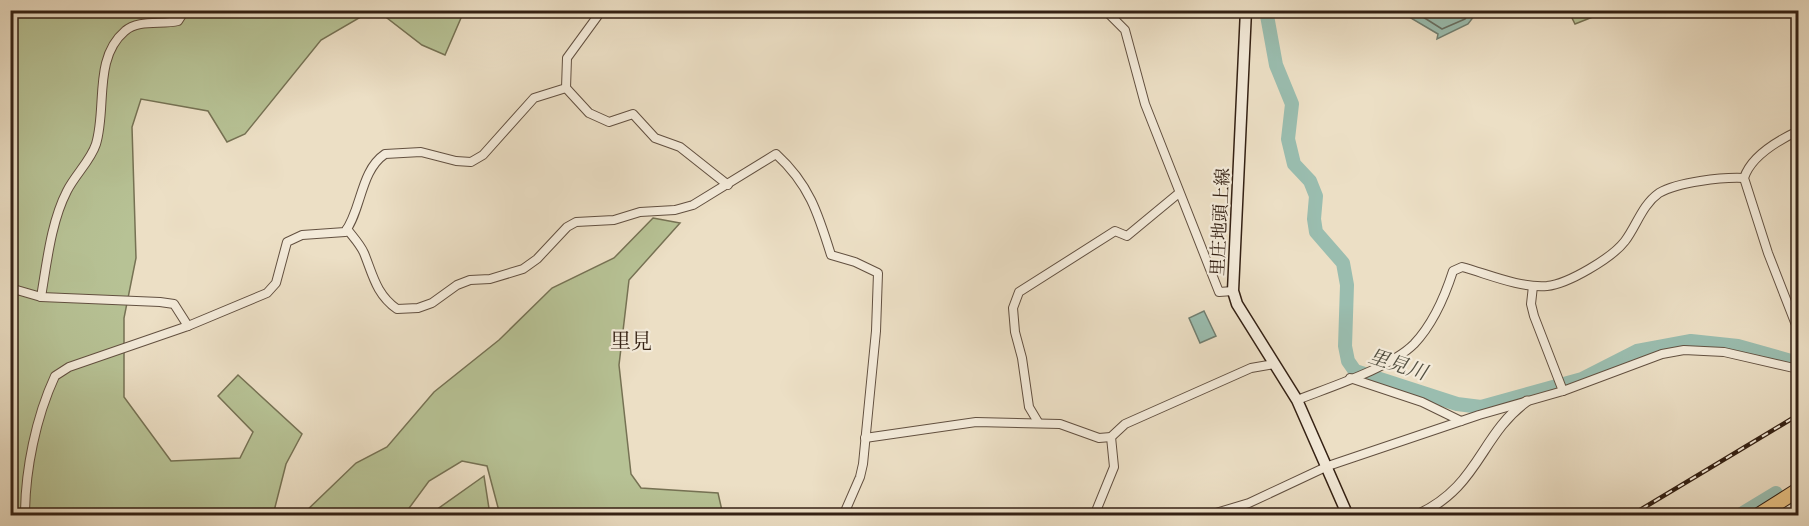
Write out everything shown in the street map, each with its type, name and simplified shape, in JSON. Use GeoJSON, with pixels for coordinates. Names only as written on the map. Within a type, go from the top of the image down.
{"type":"FeatureCollection","features":[{"type":"Feature","properties":{"kind":"highway"},"geometry":{"type":"LineString","coordinates":[[1757,516],[1798,490]]}},
{"type":"Feature","properties":{"kind":"main road","name":"里庄地頭上線"},"geometry":{"type":"LineString","coordinates":[[1246,10],[1233,291],[1237,304],[1298,400],[1348,516]]}},
{"type":"Feature","properties":{"kind":"street"},"geometry":{"type":"LineString","coordinates":[[41,297],[49,252],[66,192],[96,145],[101,88],[112,48],[127,29],[138,25],[178,21],[185,10]]}},
{"type":"Feature","properties":{"kind":"street"},"geometry":{"type":"LineString","coordinates":[[602,10],[567,58],[566,88],[590,113],[609,122],[633,114],[656,138],[680,147],[728,185]]}},
{"type":"Feature","properties":{"kind":"street"},"geometry":{"type":"LineString","coordinates":[[1105,10],[1125,30],[1145,104],[1219,292],[1233,291]]}},
{"type":"Feature","properties":{"kind":"street"},"geometry":{"type":"LineString","coordinates":[[25,516],[25,494],[36,435],[55,376],[69,367],[188,326],[267,293],[276,283],[287,242],[302,235],[338,234],[347,229],[371,168],[384,154],[421,152],[456,161],[471,162],[483,155],[534,98],[566,88]]}},
{"type":"Feature","properties":{"kind":"street"},"geometry":{"type":"LineString","coordinates":[[1798,131],[1770,147],[1746,169],[1744,178],[1768,253],[1798,330]]}},
{"type":"Feature","properties":{"kind":"street"},"geometry":{"type":"LineString","coordinates":[[347,229],[363,250],[376,288],[385,301],[397,309],[418,308],[432,303],[464,282],[490,279],[523,269],[537,259],[567,227],[576,222],[614,220],[640,212],[675,210],[704,200],[776,154],[802,180],[812,198],[831,255],[855,262],[878,273],[876,331],[860,477],[843,516]]}},
{"type":"Feature","properties":{"kind":"street"},"geometry":{"type":"LineString","coordinates":[[1298,400],[1391,360],[1414,344],[1443,300],[1453,271],[1462,267],[1533,286],[1559,283],[1610,254],[1624,242],[1647,203],[1660,193],[1676,186],[1744,178]]}},
{"type":"Feature","properties":{"kind":"street"},"geometry":{"type":"LineString","coordinates":[[1038,422],[1029,407],[1022,358],[1015,332],[1013,308],[1020,292],[1115,231],[1127,236],[1179,194]]}},
{"type":"Feature","properties":{"kind":"street"},"geometry":{"type":"LineString","coordinates":[[1533,286],[1534,316],[1563,392]]}},
{"type":"Feature","properties":{"kind":"street"},"geometry":{"type":"LineString","coordinates":[[10,288],[41,297],[174,304],[188,326]]}},
{"type":"Feature","properties":{"kind":"street"},"geometry":{"type":"LineString","coordinates":[[1206,516],[1249,503],[1328,466],[1461,421],[1563,392],[1648,358],[1684,350],[1740,354],[1798,369]]}},
{"type":"Feature","properties":{"kind":"street"},"geometry":{"type":"LineString","coordinates":[[865,438],[976,422],[1060,424],[1099,438],[1111,437],[1125,424],[1251,368],[1274,364]]}},
{"type":"Feature","properties":{"kind":"street"},"geometry":{"type":"LineString","coordinates":[[1351,378],[1422,402],[1461,421]]}},
{"type":"Feature","properties":{"kind":"street"},"geometry":{"type":"LineString","coordinates":[[1415,516],[1455,491],[1473,470],[1502,425],[1527,401]]}},
{"type":"Feature","properties":{"kind":"street"},"geometry":{"type":"LineString","coordinates":[[1094,516],[1096,503],[1109,484],[1114,467],[1111,437]]}},
{"type":"Feature","properties":{"kind":"shaded area"},"geometry":{"type":"Polygon","coordinates":[[[1568,10],[1608,10],[1608,11],[1575,24],[1568,10]]]}},
{"type":"Feature","properties":{"kind":"shaded area"},"geometry":{"type":"Polygon","coordinates":[[[10,11],[371,11],[321,40],[245,134],[227,142],[208,111],[141,99],[132,127],[136,258],[124,318],[124,397],[171,461],[240,458],[253,432],[218,396],[238,375],[302,434],[286,464],[273,515],[11,515],[10,11]]]}},
{"type":"Feature","properties":{"kind":"shaded area"},"geometry":{"type":"Polygon","coordinates":[[[378,11],[464,11],[445,55],[422,45],[378,11]]]}},
{"type":"Feature","properties":{"kind":"shaded area"},"geometry":{"type":"Polygon","coordinates":[[[653,218],[680,223],[629,280],[619,365],[631,474],[641,488],[718,493],[723,515],[500,515],[487,466],[462,461],[429,481],[404,515],[302,515],[356,463],[387,447],[434,392],[499,340],[552,288],[614,258],[653,218]]]}},
{"type":"Feature","properties":{"kind":"shaded area"},"geometry":{"type":"Polygon","coordinates":[[[484,476],[490,515],[429,515],[484,476]]]}},
{"type":"Feature","properties":{"kind":"water"},"geometry":{"type":"Polygon","coordinates":[[[1478,10],[1468,24],[1437,39],[1438,34],[1409,17],[1404,11],[1478,10]]]}},
{"type":"Feature","properties":{"kind":"water"},"geometry":{"type":"Polygon","coordinates":[[[1204,311],[1216,336],[1200,343],[1189,318],[1204,311]]]}},
{"type":"Feature","properties":{"kind":"waterway","name":"里見川"},"geometry":{"type":"LineString","coordinates":[[1266,10],[1276,65],[1292,104],[1288,139],[1294,164],[1310,181],[1316,196],[1314,219],[1316,232],[1343,263],[1347,285],[1345,346],[1348,361],[1355,371],[1457,404],[1481,407],[1582,379],[1637,351],[1691,341],[1738,346],[1798,363]]}},
{"type":"Feature","properties":{"kind":"waterway","name":"里見川"},"geometry":{"type":"LineString","coordinates":[[1738,516],[1776,493]]}},
{"type":"Feature","properties":{"kind":"railway"},"geometry":{"type":"LineString","coordinates":[[1630,516],[1798,415]]}},
{"type":"Feature","properties":{"kind":"district","name":"里見"},"geometry":{"type":"Point","coordinates":[631,340]}}]}
